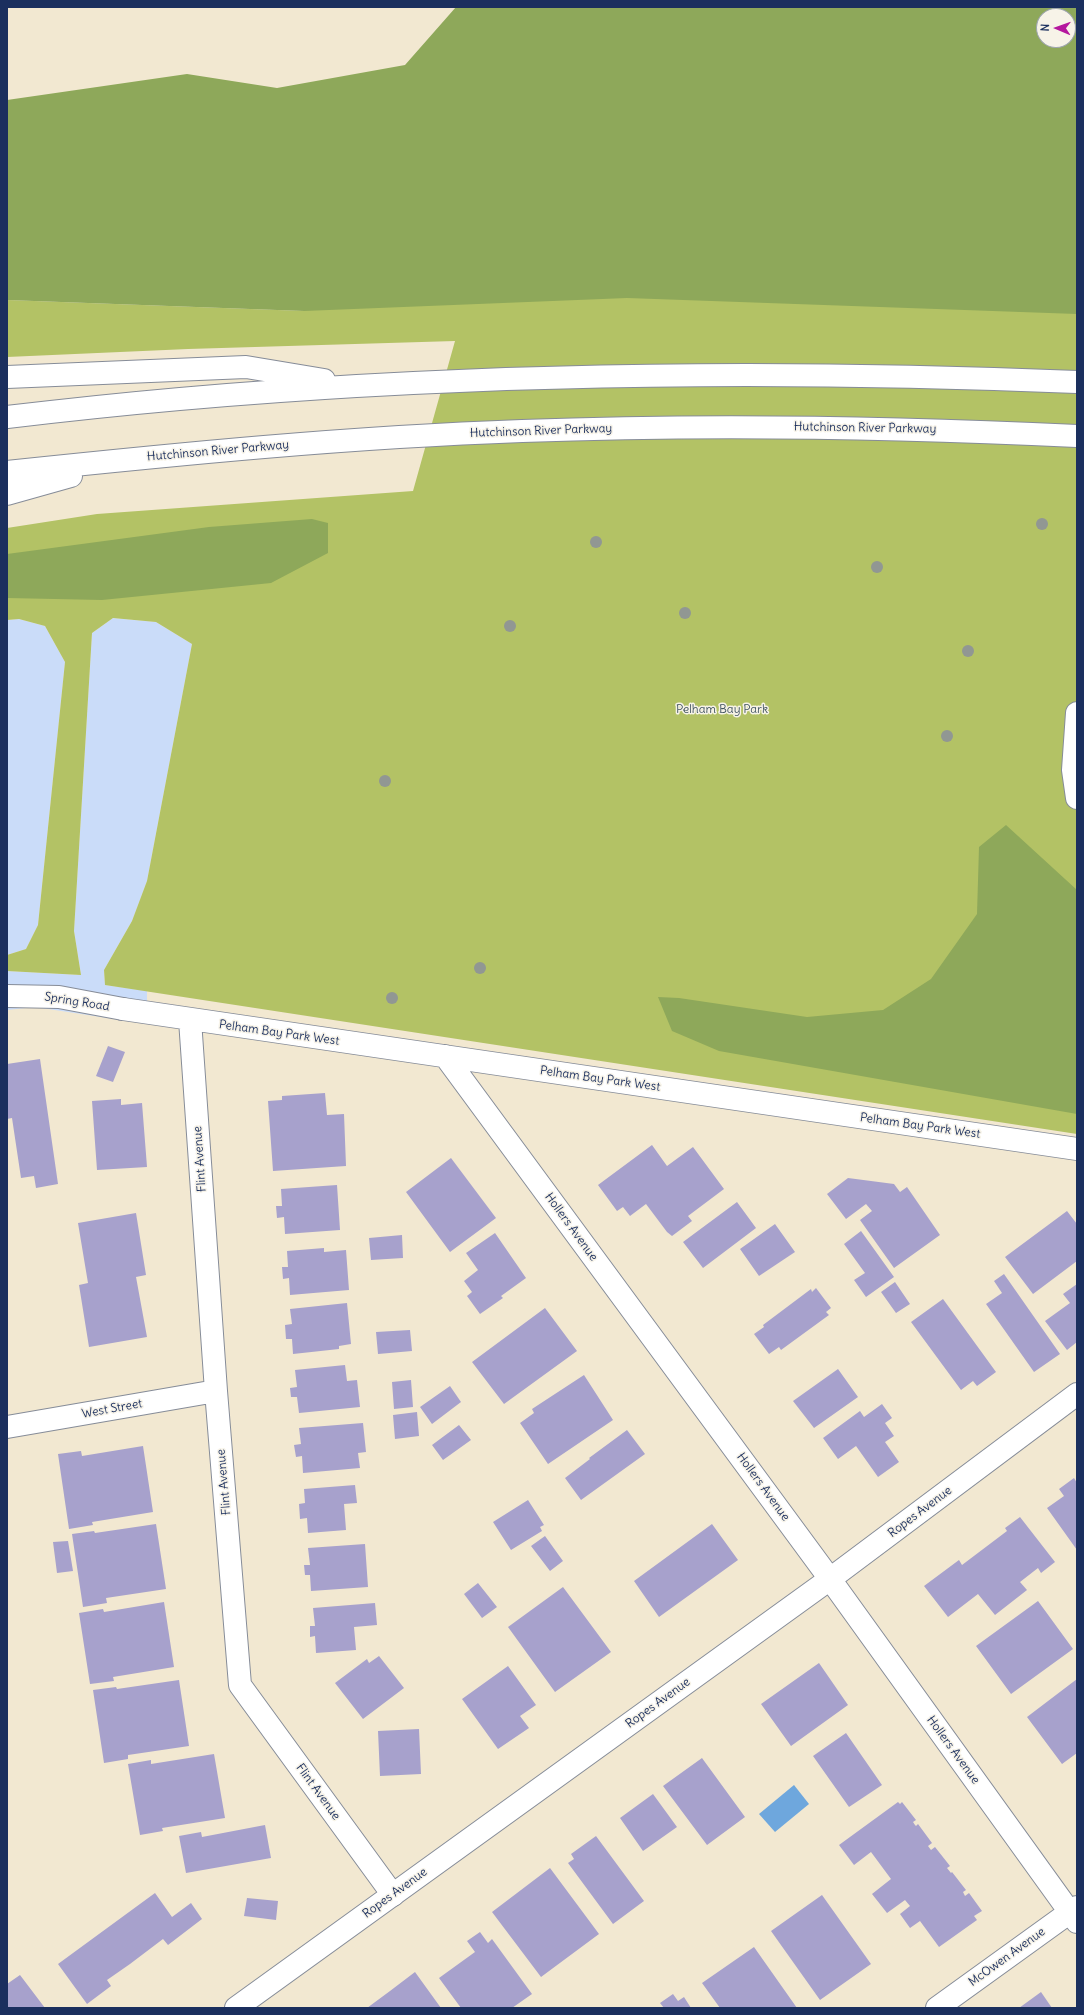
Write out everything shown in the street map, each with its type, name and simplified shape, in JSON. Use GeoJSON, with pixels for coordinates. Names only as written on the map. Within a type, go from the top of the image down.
{"type":"FeatureCollection","features":[{"type":"Feature","properties":{"kind":"main road"},"geometry":{"type":"LineString","coordinates":[[7,377],[246,366],[357,385]]}},
{"type":"Feature","properties":{"kind":"main road"},"geometry":{"type":"LineString","coordinates":[[7,417],[182,399],[413,381],[601,376],[885,376],[1077,382]]}},
{"type":"Feature","properties":{"kind":"main road","name":"Hutchinson River Parkway"},"geometry":{"type":"LineString","coordinates":[[7,472],[303,444],[523,431],[642,428],[833,427],[986,431],[1077,436]]}},
{"type":"Feature","properties":{"kind":"main road"},"geometry":{"type":"LineString","coordinates":[[7,494],[133,459]]}},
{"type":"Feature","properties":{"kind":"main road"},"geometry":{"type":"LineString","coordinates":[[1077,713],[1073,770],[1077,798]]}},
{"type":"Feature","properties":{"kind":"main road","name":"Spring Road"},"geometry":{"type":"LineString","coordinates":[[7,996],[59,997],[123,1009]]}},
{"type":"Feature","properties":{"kind":"main road","name":"Pelham Bay Park West"},"geometry":{"type":"LineString","coordinates":[[123,1009],[190,1020],[1077,1148]]}},
{"type":"Feature","properties":{"kind":"main road","name":"Flint Avenue"},"geometry":{"type":"LineString","coordinates":[[190,1020],[216,1391],[240,1685],[393,1895]]}},
{"type":"Feature","properties":{"kind":"main road","name":"Hollers Avenue"},"geometry":{"type":"LineString","coordinates":[[445,1056],[1075,1914]]}},
{"type":"Feature","properties":{"kind":"main road","name":"West Street"},"geometry":{"type":"LineString","coordinates":[[7,1427],[216,1391]]}},
{"type":"Feature","properties":{"kind":"main road","name":"Ropes Avenue"},"geometry":{"type":"LineString","coordinates":[[236,2008],[830,1579],[1077,1394]]}},
{"type":"Feature","properties":{"kind":"main road","name":"McOwen Avenue"},"geometry":{"type":"LineString","coordinates":[[937,2008],[1075,1914]]}},
{"type":"Feature","properties":{"kind":"shaded area"},"geometry":{"type":"Polygon","coordinates":[[[113,618],[156,622],[192,644],[147,881],[132,921],[104,970],[105,985],[147,991],[147,1024],[35,1007],[7,1010],[7,971],[81,975],[74,931],[92,633],[113,618]]]}},
{"type":"Feature","properties":{"kind":"shaded area"},"geometry":{"type":"Polygon","coordinates":[[[19,619],[45,626],[65,662],[38,925],[26,949],[7,955],[7,620],[19,619]]]}},
{"type":"Feature","properties":{"kind":"green space"},"geometry":{"type":"Polygon","coordinates":[[[456,7],[1077,7],[1077,314],[627,298],[304,311],[7,300],[7,100],[187,74],[277,88],[405,65],[456,7]]]}},
{"type":"Feature","properties":{"kind":"green space","name":"Pelham Bay Park"},"geometry":{"type":"Polygon","coordinates":[[[547,7],[1077,7],[1077,1134],[105,985],[104,970],[132,921],[147,881],[192,644],[156,622],[113,618],[92,633],[74,931],[81,975],[7,971],[7,955],[26,949],[38,925],[65,662],[45,626],[19,619],[7,620],[7,528],[97,514],[413,491],[455,341],[188,349],[7,357],[7,300],[304,311],[547,7]]]}},
{"type":"Feature","properties":{"kind":"green space"},"geometry":{"type":"Polygon","coordinates":[[[312,519],[328,523],[328,553],[271,583],[102,600],[7,598],[7,554],[209,527],[312,519]]]}},
{"type":"Feature","properties":{"kind":"green space"},"geometry":{"type":"Polygon","coordinates":[[[1006,825],[1077,890],[1077,1114],[719,1051],[672,1031],[658,997],[679,998],[807,1017],[883,1010],[931,979],[977,914],[979,847],[1006,825]]]}},
{"type":"Feature","properties":{"kind":"water"},"geometry":{"type":"Polygon","coordinates":[[[794,1785],[809,1804],[775,1832],[759,1814],[794,1785]]]}},
{"type":"Feature","properties":{"kind":"building"},"geometry":{"type":"Polygon","coordinates":[[[108,1046],[125,1052],[113,1082],[96,1076],[108,1046]]]}},
{"type":"Feature","properties":{"kind":"building"},"geometry":{"type":"Polygon","coordinates":[[[40,1059],[58,1184],[36,1188],[34,1176],[21,1178],[12,1118],[7,1119],[7,1064],[40,1059]]]}},
{"type":"Feature","properties":{"kind":"building"},"geometry":{"type":"Polygon","coordinates":[[[325,1093],[327,1115],[344,1114],[346,1166],[273,1171],[268,1101],[282,1100],[282,1096],[325,1093]]]}},
{"type":"Feature","properties":{"kind":"building"},"geometry":{"type":"Polygon","coordinates":[[[121,1099],[121,1105],[142,1103],[147,1167],[97,1170],[92,1101],[121,1099]]]}},
{"type":"Feature","properties":{"kind":"building"},"geometry":{"type":"Polygon","coordinates":[[[652,1145],[667,1166],[693,1147],[724,1189],[688,1216],[692,1221],[672,1236],[667,1232],[646,1204],[630,1216],[623,1207],[617,1211],[598,1185],[652,1145]]]}},
{"type":"Feature","properties":{"kind":"building"},"geometry":{"type":"Polygon","coordinates":[[[451,1158],[496,1218],[450,1252],[406,1192],[451,1158]]]}},
{"type":"Feature","properties":{"kind":"building"},"geometry":{"type":"Polygon","coordinates":[[[848,1178],[894,1184],[900,1192],[907,1187],[940,1235],[894,1268],[860,1220],[872,1211],[866,1204],[846,1219],[827,1194],[848,1178]]]}},
{"type":"Feature","properties":{"kind":"building"},"geometry":{"type":"Polygon","coordinates":[[[337,1185],[340,1230],[285,1234],[284,1217],[277,1218],[276,1206],[282,1206],[281,1189],[337,1185]]]}},
{"type":"Feature","properties":{"kind":"building"},"geometry":{"type":"Polygon","coordinates":[[[737,1202],[756,1228],[703,1268],[683,1242],[737,1202]]]}},
{"type":"Feature","properties":{"kind":"building"},"geometry":{"type":"Polygon","coordinates":[[[1067,1211],[1077,1224],[1077,1261],[1033,1294],[1005,1257],[1067,1211]]]}},
{"type":"Feature","properties":{"kind":"building"},"geometry":{"type":"Polygon","coordinates":[[[136,1213],[146,1275],[136,1277],[147,1337],[89,1347],[79,1285],[88,1283],[78,1223],[136,1213]]]}},
{"type":"Feature","properties":{"kind":"building"},"geometry":{"type":"Polygon","coordinates":[[[775,1224],[795,1252],[759,1276],[740,1249],[775,1224]]]}},
{"type":"Feature","properties":{"kind":"building"},"geometry":{"type":"Polygon","coordinates":[[[861,1231],[894,1277],[866,1297],[854,1280],[865,1273],[844,1244],[861,1231]]]}},
{"type":"Feature","properties":{"kind":"building"},"geometry":{"type":"Polygon","coordinates":[[[495,1233],[526,1278],[501,1296],[503,1298],[480,1314],[467,1296],[472,1292],[464,1281],[478,1270],[466,1253],[495,1233]]]}},
{"type":"Feature","properties":{"kind":"building"},"geometry":{"type":"Polygon","coordinates":[[[402,1235],[403,1258],[371,1260],[369,1238],[402,1235]]]}},
{"type":"Feature","properties":{"kind":"building"},"geometry":{"type":"Polygon","coordinates":[[[324,1248],[324,1252],[346,1250],[349,1290],[290,1295],[289,1278],[283,1279],[282,1267],[288,1267],[287,1251],[324,1248]]]}},
{"type":"Feature","properties":{"kind":"building"},"geometry":{"type":"Polygon","coordinates":[[[1004,1274],[1060,1354],[1034,1372],[986,1304],[1002,1293],[994,1281],[1004,1274]]]}},
{"type":"Feature","properties":{"kind":"building"},"geometry":{"type":"Polygon","coordinates":[[[895,1282],[910,1304],[896,1313],[881,1292],[895,1282]]]}},
{"type":"Feature","properties":{"kind":"building"},"geometry":{"type":"Polygon","coordinates":[[[1077,1284],[1077,1342],[1067,1350],[1045,1321],[1070,1303],[1063,1294],[1077,1284]]]}},
{"type":"Feature","properties":{"kind":"building"},"geometry":{"type":"Polygon","coordinates":[[[816,1288],[831,1308],[826,1312],[829,1315],[781,1350],[779,1347],[769,1354],[754,1334],[764,1327],[763,1325],[811,1289],[812,1292],[816,1288]]]}},
{"type":"Feature","properties":{"kind":"building"},"geometry":{"type":"Polygon","coordinates":[[[943,1299],[996,1372],[977,1386],[973,1381],[961,1390],[911,1322],[943,1299]]]}},
{"type":"Feature","properties":{"kind":"building"},"geometry":{"type":"Polygon","coordinates":[[[347,1303],[351,1344],[339,1346],[339,1349],[293,1354],[292,1339],[286,1339],[285,1325],[292,1324],[290,1309],[347,1303]]]}},
{"type":"Feature","properties":{"kind":"building"},"geometry":{"type":"Polygon","coordinates":[[[545,1308],[577,1351],[504,1404],[472,1362],[545,1308]]]}},
{"type":"Feature","properties":{"kind":"building"},"geometry":{"type":"Polygon","coordinates":[[[410,1330],[412,1351],[378,1354],[376,1332],[410,1330]]]}},
{"type":"Feature","properties":{"kind":"building"},"geometry":{"type":"Polygon","coordinates":[[[345,1365],[347,1381],[357,1380],[360,1407],[299,1413],[297,1397],[291,1397],[290,1388],[297,1387],[295,1370],[345,1365]]]}},
{"type":"Feature","properties":{"kind":"building"},"geometry":{"type":"Polygon","coordinates":[[[838,1369],[858,1397],[814,1428],[793,1401],[838,1369]]]}},
{"type":"Feature","properties":{"kind":"building"},"geometry":{"type":"Polygon","coordinates":[[[584,1375],[613,1420],[548,1464],[520,1423],[534,1413],[532,1409],[584,1375]]]}},
{"type":"Feature","properties":{"kind":"building"},"geometry":{"type":"Polygon","coordinates":[[[411,1380],[413,1407],[394,1409],[392,1382],[411,1380]]]}},
{"type":"Feature","properties":{"kind":"building"},"geometry":{"type":"Polygon","coordinates":[[[450,1386],[461,1402],[432,1424],[420,1407],[450,1386]]]}},
{"type":"Feature","properties":{"kind":"building"},"geometry":{"type":"Polygon","coordinates":[[[882,1404],[892,1418],[885,1423],[894,1436],[885,1442],[899,1462],[878,1477],[856,1446],[838,1459],[823,1438],[860,1411],[864,1417],[882,1404]]]}},
{"type":"Feature","properties":{"kind":"building"},"geometry":{"type":"Polygon","coordinates":[[[417,1412],[419,1436],[395,1439],[393,1415],[417,1412]]]}},
{"type":"Feature","properties":{"kind":"building"},"geometry":{"type":"Polygon","coordinates":[[[363,1423],[366,1452],[358,1453],[360,1468],[303,1473],[302,1456],[296,1457],[294,1445],[301,1444],[299,1428],[363,1423]]]}},
{"type":"Feature","properties":{"kind":"building"},"geometry":{"type":"Polygon","coordinates":[[[459,1425],[471,1440],[443,1460],[432,1445],[459,1425]]]}},
{"type":"Feature","properties":{"kind":"building"},"geometry":{"type":"Polygon","coordinates":[[[627,1430],[645,1454],[581,1500],[565,1478],[627,1430]]]}},
{"type":"Feature","properties":{"kind":"building"},"geometry":{"type":"Polygon","coordinates":[[[143,1446],[153,1512],[92,1522],[93,1525],[69,1529],[58,1454],[81,1451],[82,1456],[143,1446]]]}},
{"type":"Feature","properties":{"kind":"building"},"geometry":{"type":"Polygon","coordinates":[[[1074,1478],[1077,1483],[1077,1550],[1047,1508],[1064,1496],[1059,1489],[1074,1478]]]}},
{"type":"Feature","properties":{"kind":"building"},"geometry":{"type":"Polygon","coordinates":[[[355,1485],[357,1503],[344,1504],[346,1530],[308,1533],[307,1518],[300,1519],[299,1504],[305,1503],[304,1489],[355,1485]]]}},
{"type":"Feature","properties":{"kind":"building"},"geometry":{"type":"Polygon","coordinates":[[[528,1500],[544,1525],[540,1527],[542,1531],[511,1550],[493,1522],[528,1500]]]}},
{"type":"Feature","properties":{"kind":"building"},"geometry":{"type":"Polygon","coordinates":[[[1020,1517],[1055,1562],[1041,1573],[1038,1568],[1020,1582],[1027,1590],[995,1615],[978,1594],[948,1617],[924,1586],[959,1560],[962,1565],[1007,1531],[1005,1528],[1020,1517]]]}},
{"type":"Feature","properties":{"kind":"building"},"geometry":{"type":"Polygon","coordinates":[[[156,1524],[166,1589],[106,1598],[107,1603],[83,1607],[72,1534],[94,1531],[95,1533],[156,1524]]]}},
{"type":"Feature","properties":{"kind":"building"},"geometry":{"type":"Polygon","coordinates":[[[712,1524],[738,1560],[659,1617],[634,1581],[712,1524]]]}},
{"type":"Feature","properties":{"kind":"building"},"geometry":{"type":"Polygon","coordinates":[[[545,1536],[563,1561],[550,1571],[531,1546],[545,1536]]]}},
{"type":"Feature","properties":{"kind":"building"},"geometry":{"type":"Polygon","coordinates":[[[68,1541],[73,1571],[57,1573],[53,1542],[68,1541]]]}},
{"type":"Feature","properties":{"kind":"building"},"geometry":{"type":"Polygon","coordinates":[[[365,1544],[368,1587],[311,1591],[310,1575],[305,1575],[304,1565],[310,1565],[308,1548],[365,1544]]]}},
{"type":"Feature","properties":{"kind":"building"},"geometry":{"type":"Polygon","coordinates":[[[478,1583],[497,1607],[482,1618],[464,1594],[478,1583]]]}},
{"type":"Feature","properties":{"kind":"building"},"geometry":{"type":"Polygon","coordinates":[[[563,1587],[611,1652],[555,1692],[508,1627],[563,1587]]]}},
{"type":"Feature","properties":{"kind":"building"},"geometry":{"type":"Polygon","coordinates":[[[1038,1601],[1073,1649],[1011,1694],[976,1646],[1038,1601]]]}},
{"type":"Feature","properties":{"kind":"building"},"geometry":{"type":"Polygon","coordinates":[[[164,1602],[174,1667],[113,1677],[114,1681],[90,1684],[79,1613],[103,1609],[104,1612],[164,1602]]]}},
{"type":"Feature","properties":{"kind":"building"},"geometry":{"type":"Polygon","coordinates":[[[375,1603],[377,1625],[354,1627],[356,1650],[316,1653],[315,1636],[310,1637],[310,1626],[315,1626],[313,1608],[375,1603]]]}},
{"type":"Feature","properties":{"kind":"building"},"geometry":{"type":"Polygon","coordinates":[[[379,1656],[404,1688],[363,1719],[335,1683],[367,1659],[369,1663],[379,1656]]]}},
{"type":"Feature","properties":{"kind":"building"},"geometry":{"type":"Polygon","coordinates":[[[819,1663],[848,1705],[791,1746],[761,1704],[819,1663]]]}},
{"type":"Feature","properties":{"kind":"building"},"geometry":{"type":"Polygon","coordinates":[[[508,1666],[536,1705],[520,1716],[529,1728],[498,1749],[462,1699],[508,1666]]]}},
{"type":"Feature","properties":{"kind":"building"},"geometry":{"type":"Polygon","coordinates":[[[1077,1679],[1077,1753],[1062,1764],[1027,1717],[1077,1679]]]}},
{"type":"Feature","properties":{"kind":"building"},"geometry":{"type":"Polygon","coordinates":[[[179,1680],[189,1746],[128,1755],[128,1759],[104,1763],[93,1690],[116,1687],[117,1689],[179,1680]]]}},
{"type":"Feature","properties":{"kind":"building"},"geometry":{"type":"Polygon","coordinates":[[[419,1729],[421,1774],[380,1776],[378,1731],[419,1729]]]}},
{"type":"Feature","properties":{"kind":"building"},"geometry":{"type":"Polygon","coordinates":[[[846,1733],[882,1785],[849,1807],[813,1756],[846,1733]]]}},
{"type":"Feature","properties":{"kind":"building"},"geometry":{"type":"Polygon","coordinates":[[[214,1754],[225,1818],[162,1828],[163,1831],[140,1835],[128,1764],[151,1760],[151,1764],[214,1754]]]}},
{"type":"Feature","properties":{"kind":"building"},"geometry":{"type":"Polygon","coordinates":[[[702,1758],[745,1817],[707,1845],[663,1786],[702,1758]]]}},
{"type":"Feature","properties":{"kind":"building"},"geometry":{"type":"Polygon","coordinates":[[[653,1794],[677,1827],[643,1851],[620,1818],[653,1794]]]}},
{"type":"Feature","properties":{"kind":"building"},"geometry":{"type":"Polygon","coordinates":[[[898,1802],[900,1804],[902,1802],[916,1820],[913,1822],[915,1825],[916,1826],[918,1824],[932,1843],[928,1846],[931,1850],[935,1847],[950,1866],[947,1868],[966,1890],[963,1892],[965,1896],[969,1893],[982,1911],[974,1916],[977,1920],[939,1947],[920,1921],[910,1928],[900,1914],[910,1906],[905,1900],[887,1913],[872,1894],[891,1879],[871,1852],[854,1865],[839,1845],[898,1802]]]}},
{"type":"Feature","properties":{"kind":"building"},"geometry":{"type":"Polygon","coordinates":[[[265,1825],[271,1858],[186,1873],[179,1836],[201,1832],[202,1837],[265,1825]]]}},
{"type":"Feature","properties":{"kind":"building"},"geometry":{"type":"Polygon","coordinates":[[[596,1836],[644,1901],[613,1924],[568,1863],[574,1859],[571,1854],[596,1836]]]}},
{"type":"Feature","properties":{"kind":"building"},"geometry":{"type":"Polygon","coordinates":[[[550,1868],[599,1934],[541,1977],[492,1912],[550,1868]]]}},
{"type":"Feature","properties":{"kind":"building"},"geometry":{"type":"Polygon","coordinates":[[[155,1893],[172,1917],[191,1903],[202,1919],[168,1945],[163,1939],[107,1980],[111,1986],[87,2004],[58,1964],[155,1893]]]}},
{"type":"Feature","properties":{"kind":"building"},"geometry":{"type":"Polygon","coordinates":[[[822,1895],[871,1964],[820,2000],[771,1931],[822,1895]]]}},
{"type":"Feature","properties":{"kind":"building"},"geometry":{"type":"Polygon","coordinates":[[[247,1898],[278,1901],[276,1920],[244,1916],[247,1898]]]}},
{"type":"Feature","properties":{"kind":"building"},"geometry":{"type":"Polygon","coordinates":[[[480,1932],[488,1943],[492,1939],[532,1994],[512,2008],[461,2008],[439,1978],[475,1952],[467,1941],[480,1932]]]}},
{"type":"Feature","properties":{"kind":"building"},"geometry":{"type":"Polygon","coordinates":[[[754,1947],[797,2008],[720,2008],[702,1983],[754,1947]]]}},
{"type":"Feature","properties":{"kind":"building"},"geometry":{"type":"Polygon","coordinates":[[[415,1972],[441,2008],[367,2008],[390,1991],[415,1972]]]}},
{"type":"Feature","properties":{"kind":"building"},"geometry":{"type":"Polygon","coordinates":[[[20,1975],[45,2008],[7,2008],[7,1984],[20,1975]]]}},
{"type":"Feature","properties":{"kind":"building"},"geometry":{"type":"Polygon","coordinates":[[[1041,1992],[1052,2008],[1019,2008],[1041,1992]]]}},
{"type":"Feature","properties":{"kind":"building"},"geometry":{"type":"Polygon","coordinates":[[[673,1994],[678,2001],[684,1997],[691,2008],[664,2008],[660,2003],[673,1994]]]}}]}
